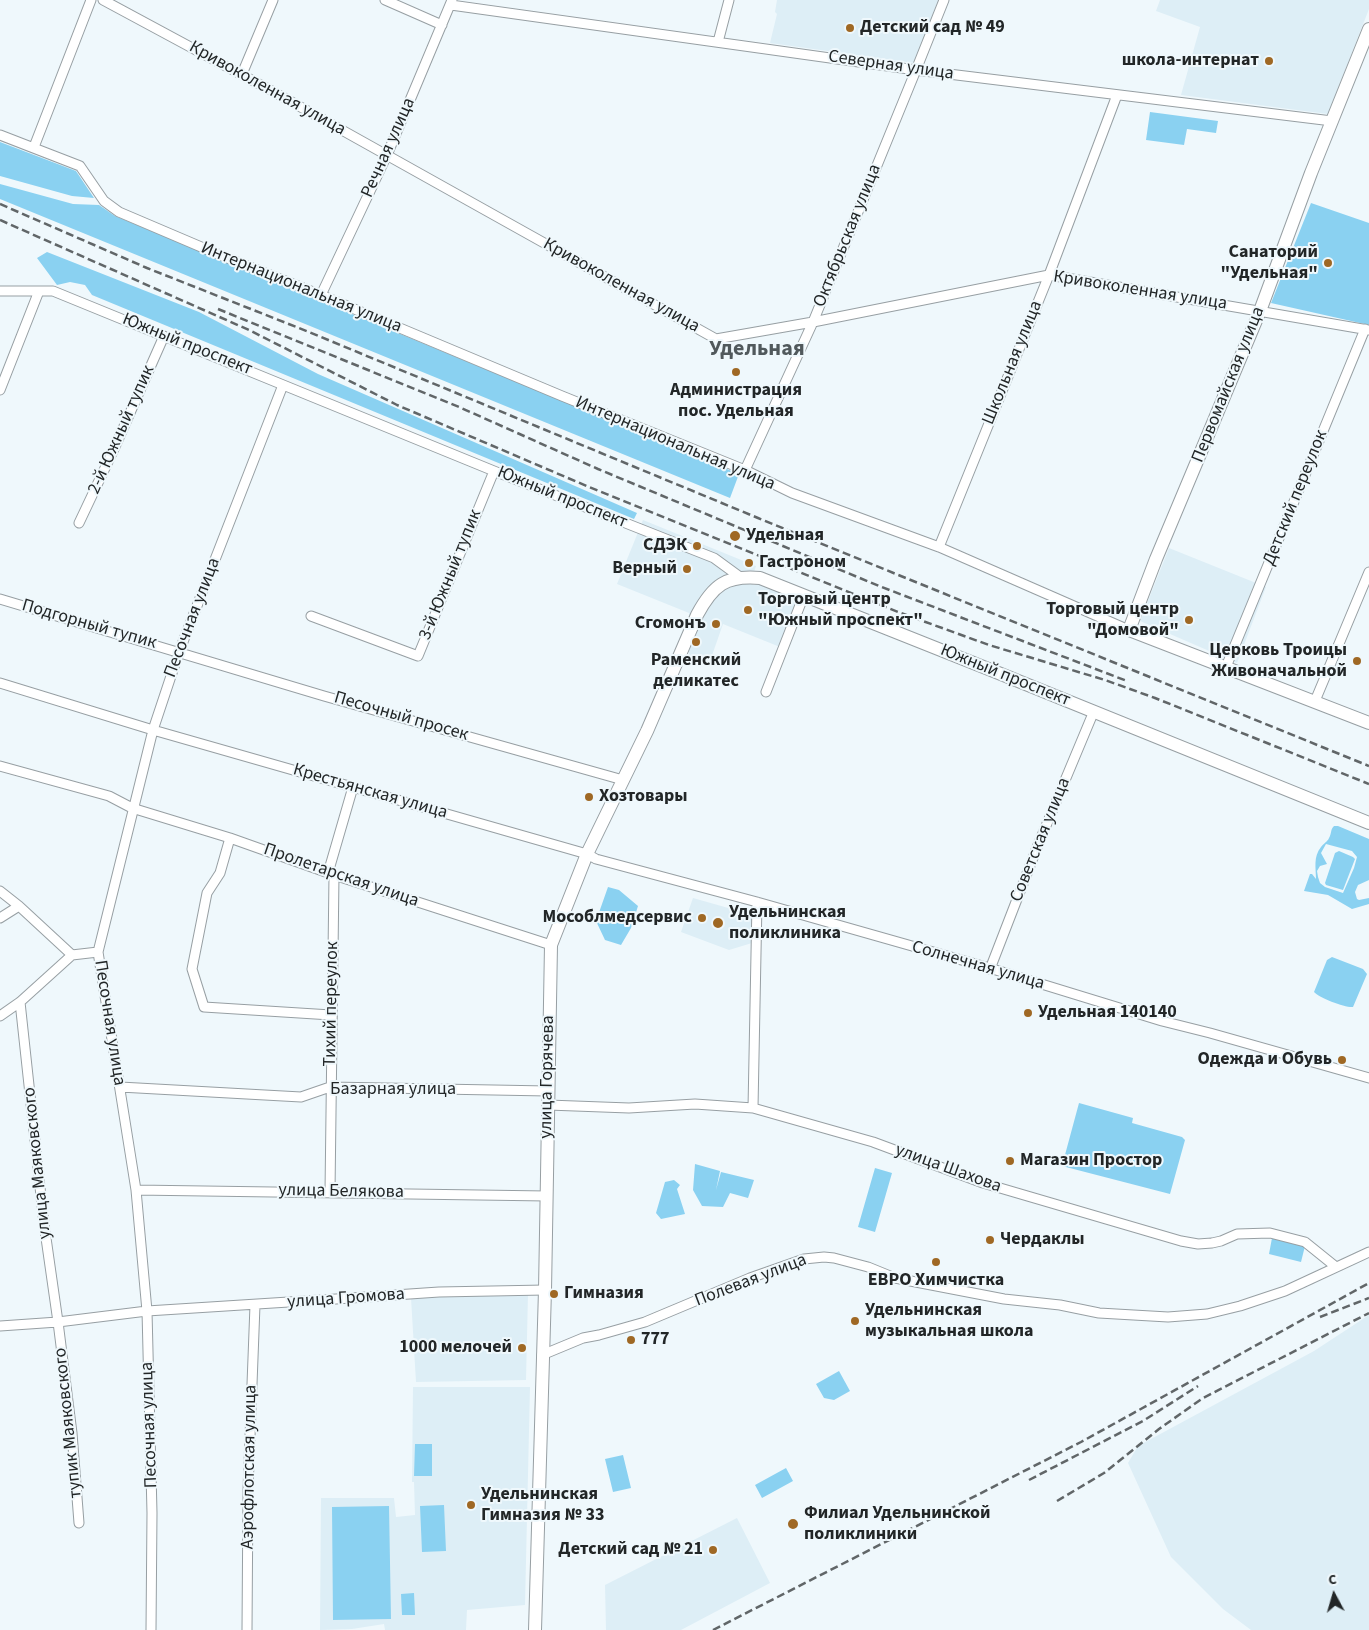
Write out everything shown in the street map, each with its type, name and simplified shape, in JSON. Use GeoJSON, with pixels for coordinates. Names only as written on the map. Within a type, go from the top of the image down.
{"type":"FeatureCollection","features":[{"type":"Feature","properties":{"kind":"main road","name":"Первомайская улица"},"geometry":{"type":"LineString","coordinates":[[1130,630],[1156,559],[1260,311],[1369,29]]}},
{"type":"Feature","properties":{"kind":"main road","name":"Южный проспект"},"geometry":{"type":"LineString","coordinates":[[740,577],[760,578],[804,595],[1369,823]]}},
{"type":"Feature","properties":{"kind":"main road","name":"улица Горячева"},"geometry":{"type":"LineString","coordinates":[[535,1630],[545,1290],[551,945],[587,854],[624,780],[703,604],[718,587],[740,577]]}},
{"type":"Feature","properties":{"kind":"main road","name":"Интернациональная улица"},"geometry":{"type":"LineString","coordinates":[[1130,630],[1368,721]]}},
{"type":"Feature","properties":{"kind":"street"},"geometry":{"type":"LineString","coordinates":[[34,147],[91,0]]}},
{"type":"Feature","properties":{"kind":"street","name":"Кривоколенная улица"},"geometry":{"type":"LineString","coordinates":[[103,0],[242,74],[716,339],[813,322],[1049,275],[1367,329]]}},
{"type":"Feature","properties":{"kind":"street"},"geometry":{"type":"LineString","coordinates":[[242,74],[273,0]]}},
{"type":"Feature","properties":{"kind":"street"},"geometry":{"type":"LineString","coordinates":[[385,0],[442,25]]}},
{"type":"Feature","properties":{"kind":"street"},"geometry":{"type":"LineString","coordinates":[[718,42],[728,0]]}},
{"type":"Feature","properties":{"kind":"street","name":"Октябрьская улица"},"geometry":{"type":"LineString","coordinates":[[745,470],[813,322],[944,0]]}},
{"type":"Feature","properties":{"kind":"street","name":"Речная улица"},"geometry":{"type":"LineString","coordinates":[[321,295],[387,156],[451,2]]}},
{"type":"Feature","properties":{"kind":"street","name":"Северная улица"},"geometry":{"type":"LineString","coordinates":[[451,2],[916,70],[1332,121]]}},
{"type":"Feature","properties":{"kind":"street","name":"Школьная улица"},"geometry":{"type":"LineString","coordinates":[[939,547],[1049,275],[1117,95]]}},
{"type":"Feature","properties":{"kind":"street","name":"Интернациональная улица"},"geometry":{"type":"LineString","coordinates":[[0,135],[80,166],[104,201],[119,212],[745,470],[792,493],[939,547],[1130,630]]}},
{"type":"Feature","properties":{"kind":"street","name":"Южный проспект"},"geometry":{"type":"LineString","coordinates":[[0,291],[53,291],[494,472],[714,558],[740,577]]}},
{"type":"Feature","properties":{"kind":"street"},"geometry":{"type":"LineString","coordinates":[[0,390],[39,291]]}},
{"type":"Feature","properties":{"kind":"street","name":"Детский переулок"},"geometry":{"type":"LineString","coordinates":[[1226,667],[1367,329]]}},
{"type":"Feature","properties":{"kind":"street","name":"2-й Южный тупик"},"geometry":{"type":"LineString","coordinates":[[79,523],[164,336]]}},
{"type":"Feature","properties":{"kind":"street","name":"Песочная улица"},"geometry":{"type":"LineString","coordinates":[[151,1630],[152,1513],[147,1311],[136,1190],[98,952],[132,808],[153,730],[179,652],[283,385]]}},
{"type":"Feature","properties":{"kind":"street","name":"3-й Южный тупик"},"geometry":{"type":"LineString","coordinates":[[311,616],[418,656],[494,472]]}},
{"type":"Feature","properties":{"kind":"street"},"geometry":{"type":"LineString","coordinates":[[1315,702],[1369,572]]}},
{"type":"Feature","properties":{"kind":"street"},"geometry":{"type":"LineString","coordinates":[[766,692],[804,595]]}},
{"type":"Feature","properties":{"kind":"street","name":"Подгорный тупик"},"geometry":{"type":"LineString","coordinates":[[0,599],[179,652]]}},
{"type":"Feature","properties":{"kind":"street","name":"Песочный просек"},"geometry":{"type":"LineString","coordinates":[[179,652],[324,696],[624,780]]}},
{"type":"Feature","properties":{"kind":"street","name":"Крестьянская улица"},"geometry":{"type":"LineString","coordinates":[[0,683],[153,730],[587,854]]}},
{"type":"Feature","properties":{"kind":"street","name":"Советская улица"},"geometry":{"type":"LineString","coordinates":[[990,969],[1038,845],[1094,711]]}},
{"type":"Feature","properties":{"kind":"street","name":"Пролетарская улица"},"geometry":{"type":"LineString","coordinates":[[0,766],[109,796],[132,808],[230,838],[331,874],[551,945]]}},
{"type":"Feature","properties":{"kind":"street","name":"Тихий переулок"},"geometry":{"type":"LineString","coordinates":[[330,1192],[331,874],[353,787]]}},
{"type":"Feature","properties":{"kind":"street"},"geometry":{"type":"LineString","coordinates":[[230,838],[220,873],[207,893],[192,969],[204,1007],[331,1015]]}},
{"type":"Feature","properties":{"kind":"street","name":"Солнечная улица"},"geometry":{"type":"LineString","coordinates":[[587,854],[596,859],[757,902],[1162,1021],[1228,1037],[1369,1078]]}},
{"type":"Feature","properties":{"kind":"street"},"geometry":{"type":"LineString","coordinates":[[0,890],[72,955]]}},
{"type":"Feature","properties":{"kind":"street"},"geometry":{"type":"LineString","coordinates":[[753,1108],[757,902]]}},
{"type":"Feature","properties":{"kind":"street"},"geometry":{"type":"LineString","coordinates":[[0,918],[19,906]]}},
{"type":"Feature","properties":{"kind":"street"},"geometry":{"type":"LineString","coordinates":[[0,1016],[20,1002],[72,955],[98,952]]}},
{"type":"Feature","properties":{"kind":"street","name":"улица Маяковского"},"geometry":{"type":"LineString","coordinates":[[20,1002],[44,1224],[58,1322]]}},
{"type":"Feature","properties":{"kind":"street","name":"Базарная улица"},"geometry":{"type":"LineString","coordinates":[[120,1087],[300,1097],[330,1088],[548,1091]]}},
{"type":"Feature","properties":{"kind":"street","name":"улица Шахова"},"geometry":{"type":"LineString","coordinates":[[548,1106],[628,1108],[695,1104],[753,1108],[873,1142],[983,1183],[1182,1241],[1198,1244],[1212,1243],[1237,1234],[1270,1233],[1305,1242],[1336,1267]]}},
{"type":"Feature","properties":{"kind":"street","name":"улица Белякова"},"geometry":{"type":"LineString","coordinates":[[136,1190],[547,1196]]}},
{"type":"Feature","properties":{"kind":"street","name":"Полевая улица"},"geometry":{"type":"LineString","coordinates":[[542,1355],[583,1338],[599,1336],[645,1322],[790,1262],[818,1257],[834,1258],[868,1267],[895,1278],[943,1288],[1099,1312],[1168,1317],[1207,1314],[1240,1306],[1285,1291],[1369,1252]]}},
{"type":"Feature","properties":{"kind":"street","name":"улица Громова"},"geometry":{"type":"LineString","coordinates":[[0,1326],[58,1322],[147,1311],[438,1292],[545,1290]]}},
{"type":"Feature","properties":{"kind":"street","name":"Аэрофлотская улица"},"geometry":{"type":"LineString","coordinates":[[248,1630],[248,1490],[255,1305]]}},
{"type":"Feature","properties":{"kind":"street","name":"тупик Маяковского"},"geometry":{"type":"LineString","coordinates":[[58,1322],[72,1433],[79,1523]]}},
{"type":"Feature","properties":{"kind":"shaded area","name":"Детский сад № 49"},"geometry":{"type":"Polygon","coordinates":[[[777,0],[938,0],[914,63],[770,43],[777,14],[775,12],[777,0]]]}},
{"type":"Feature","properties":{"kind":"shaded area","name":"школа-интернат"},"geometry":{"type":"Polygon","coordinates":[[[1160,0],[1369,0],[1369,9],[1328,114],[1181,95],[1200,27],[1156,11],[1160,0]]]}},
{"type":"Feature","properties":{"kind":"shaded area"},"geometry":{"type":"Polygon","coordinates":[[[1150,112],[1218,121],[1216,133],[1187,129],[1184,145],[1146,140],[1150,112]]]}},
{"type":"Feature","properties":{"kind":"shaded area"},"geometry":{"type":"Polygon","coordinates":[[[0,142],[76,171],[94,198],[72,196],[0,176],[0,142]]]}},
{"type":"Feature","properties":{"kind":"shaded area"},"geometry":{"type":"Polygon","coordinates":[[[0,184],[73,204],[99,205],[115,216],[739,474],[730,498],[0,199],[0,184]]]}},
{"type":"Feature","properties":{"kind":"shaded area","name":"Санаторий \"Удельная\""},"geometry":{"type":"Polygon","coordinates":[[[1311,203],[1369,223],[1369,325],[1271,303],[1311,203]]]}},
{"type":"Feature","properties":{"kind":"shaded area"},"geometry":{"type":"Polygon","coordinates":[[[47,252],[199,312],[318,374],[637,513],[634,519],[92,295],[85,285],[70,282],[57,285],[37,258],[47,252]]]}},
{"type":"Feature","properties":{"kind":"shaded area"},"geometry":{"type":"Polygon","coordinates":[[[643,520],[756,566],[753,575],[753,585],[761,584],[773,588],[797,602],[780,647],[723,624],[709,664],[689,657],[689,613],[617,584],[643,520]]]}},
{"type":"Feature","properties":{"kind":"shaded area"},"geometry":{"type":"Polygon","coordinates":[[[1169,548],[1266,587],[1237,663],[1140,621],[1169,548]]]}},
{"type":"Feature","properties":{"kind":"shaded area"},"geometry":{"type":"Polygon","coordinates":[[[1338,826],[1369,839],[1369,880],[1358,885],[1355,892],[1359,900],[1369,898],[1369,904],[1352,909],[1328,895],[1304,891],[1310,874],[1316,879],[1315,863],[1318,851],[1328,839],[1333,827],[1338,826]],[[1326,844],[1321,853],[1327,864],[1320,866],[1317,871],[1320,883],[1325,887],[1343,893],[1357,857],[1352,851],[1326,844]]]}},
{"type":"Feature","properties":{"kind":"shaded area"},"geometry":{"type":"Polygon","coordinates":[[[1339,851],[1355,859],[1343,890],[1326,885],[1325,883],[1335,853],[1339,851]]]}},
{"type":"Feature","properties":{"kind":"shaded area"},"geometry":{"type":"Polygon","coordinates":[[[608,887],[619,890],[638,906],[631,928],[621,945],[605,940],[596,921],[608,887]]]}},
{"type":"Feature","properties":{"kind":"shaded area","name":"Удельнинская поликлиника"},"geometry":{"type":"Polygon","coordinates":[[[693,898],[753,915],[752,943],[729,950],[681,932],[693,898]]]}},
{"type":"Feature","properties":{"kind":"shaded area"},"geometry":{"type":"Polygon","coordinates":[[[1332,957],[1363,969],[1367,974],[1353,1007],[1333,1002],[1314,992],[1327,960],[1332,957]]]}},
{"type":"Feature","properties":{"kind":"shaded area"},"geometry":{"type":"Polygon","coordinates":[[[1079,1103],[1133,1118],[1132,1123],[1182,1137],[1185,1140],[1170,1194],[1062,1166],[1079,1103]]]}},
{"type":"Feature","properties":{"kind":"shaded area"},"geometry":{"type":"Polygon","coordinates":[[[695,1164],[720,1171],[716,1190],[721,1172],[754,1180],[748,1198],[730,1193],[723,1207],[702,1206],[693,1190],[695,1164]]]}},
{"type":"Feature","properties":{"kind":"shaded area"},"geometry":{"type":"Polygon","coordinates":[[[875,1168],[892,1173],[875,1232],[858,1227],[875,1168]]]}},
{"type":"Feature","properties":{"kind":"shaded area"},"geometry":{"type":"Polygon","coordinates":[[[674,1180],[680,1185],[677,1189],[685,1214],[661,1219],[656,1213],[665,1182],[674,1180]]]}},
{"type":"Feature","properties":{"kind":"shaded area"},"geometry":{"type":"Polygon","coordinates":[[[1272,1238],[1305,1246],[1301,1262],[1269,1254],[1272,1238]]]}},
{"type":"Feature","properties":{"kind":"shaded area"},"geometry":{"type":"Polygon","coordinates":[[[528,1294],[526,1380],[416,1382],[411,1298],[528,1294]]]}},
{"type":"Feature","properties":{"kind":"shaded area"},"geometry":{"type":"Polygon","coordinates":[[[1369,1315],[1369,1630],[1251,1630],[1223,1609],[1171,1557],[1128,1463],[1138,1446],[1314,1351],[1369,1315]]]}},
{"type":"Feature","properties":{"kind":"shaded area"},"geometry":{"type":"Polygon","coordinates":[[[839,1371],[850,1391],[834,1400],[824,1398],[816,1384],[839,1371]]]}},
{"type":"Feature","properties":{"kind":"shaded area","name":"Удельнинская Гимназия № 33"},"geometry":{"type":"Polygon","coordinates":[[[413,1387],[530,1387],[525,1605],[467,1610],[466,1630],[385,1630],[384,1624],[352,1629],[320,1630],[321,1498],[394,1498],[396,1517],[415,1515],[414,1482],[412,1482],[413,1387]]]}},
{"type":"Feature","properties":{"kind":"shaded area"},"geometry":{"type":"Polygon","coordinates":[[[415,1444],[432,1444],[432,1476],[414,1476],[415,1444]]]}},
{"type":"Feature","properties":{"kind":"shaded area"},"geometry":{"type":"Polygon","coordinates":[[[623,1455],[631,1488],[613,1492],[605,1459],[623,1455]]]}},
{"type":"Feature","properties":{"kind":"shaded area"},"geometry":{"type":"Polygon","coordinates":[[[786,1468],[793,1481],[762,1498],[755,1485],[786,1468]]]}},
{"type":"Feature","properties":{"kind":"shaded area"},"geometry":{"type":"Polygon","coordinates":[[[444,1505],[446,1551],[422,1552],[420,1506],[444,1505]]]}},
{"type":"Feature","properties":{"kind":"shaded area"},"geometry":{"type":"Polygon","coordinates":[[[389,1506],[391,1619],[333,1620],[332,1507],[389,1506]]]}},
{"type":"Feature","properties":{"kind":"shaded area","name":"Детский сад № 21"},"geometry":{"type":"Polygon","coordinates":[[[737,1518],[770,1583],[681,1630],[606,1630],[605,1585],[737,1518]]]}},
{"type":"Feature","properties":{"kind":"shaded area"},"geometry":{"type":"Polygon","coordinates":[[[414,1593],[415,1615],[402,1615],[401,1594],[414,1593]]]}},
{"type":"Feature","properties":{"kind":"railway"},"geometry":{"type":"LineString","coordinates":[[0,204],[147,268],[309,332],[758,518],[1369,766]]}},
{"type":"Feature","properties":{"kind":"railway"},"geometry":{"type":"LineString","coordinates":[[0,220],[249,330],[397,405],[589,487],[898,612],[989,645],[1105,680],[1155,698],[1369,784]]}},
{"type":"Feature","properties":{"kind":"railway"},"geometry":{"type":"LineString","coordinates":[[218,309],[459,407],[598,469],[879,586],[1127,681]]}},
{"type":"Feature","properties":{"kind":"railway"},"geometry":{"type":"LineString","coordinates":[[713,1630],[1081,1442],[1369,1283]]}},
{"type":"Feature","properties":{"kind":"railway"},"geometry":{"type":"LineString","coordinates":[[1320,1317],[1369,1298]]}},
{"type":"Feature","properties":{"kind":"railway"},"geometry":{"type":"LineString","coordinates":[[1057,1501],[1104,1473],[1159,1429],[1203,1398],[1369,1313]]}},
{"type":"Feature","properties":{"kind":"railway"},"geometry":{"type":"LineString","coordinates":[[1029,1480],[1143,1421],[1198,1386]]}},
{"type":"Feature","properties":{"kind":"place","name":"Детский сад № 49"},"geometry":{"type":"Point","coordinates":[850,28]}},
{"type":"Feature","properties":{"kind":"place","name":"школа-интернат"},"geometry":{"type":"Point","coordinates":[1269,61]}},
{"type":"Feature","properties":{"kind":"place","name":"Санаторий \"Удельная\""},"geometry":{"type":"Point","coordinates":[1328,263]}},
{"type":"Feature","properties":{"kind":"place","name":"Администрация пос. Удельная"},"geometry":{"type":"Point","coordinates":[736,372]}},
{"type":"Feature","properties":{"kind":"place","name":"Удельная"},"geometry":{"type":"Point","coordinates":[735,536]}},
{"type":"Feature","properties":{"kind":"place","name":"СДЭК"},"geometry":{"type":"Point","coordinates":[697,546]}},
{"type":"Feature","properties":{"kind":"place","name":"Гастроном"},"geometry":{"type":"Point","coordinates":[749,563]}},
{"type":"Feature","properties":{"kind":"place","name":"Верный"},"geometry":{"type":"Point","coordinates":[687,569]}},
{"type":"Feature","properties":{"kind":"place","name":"Торговый центр \"Южный проспект\""},"geometry":{"type":"Point","coordinates":[748,610]}},
{"type":"Feature","properties":{"kind":"place","name":"Торговый центр \"Домовой\""},"geometry":{"type":"Point","coordinates":[1189,620]}},
{"type":"Feature","properties":{"kind":"place","name":"Сгомонъ"},"geometry":{"type":"Point","coordinates":[716,624]}},
{"type":"Feature","properties":{"kind":"place","name":"Раменский деликатес"},"geometry":{"type":"Point","coordinates":[696,642]}},
{"type":"Feature","properties":{"kind":"place","name":"Церковь Троицы Живоначальной"},"geometry":{"type":"Point","coordinates":[1357,661]}},
{"type":"Feature","properties":{"kind":"place","name":"Хозтовары"},"geometry":{"type":"Point","coordinates":[589,797]}},
{"type":"Feature","properties":{"kind":"place","name":"Мособлмедсервис"},"geometry":{"type":"Point","coordinates":[702,918]}},
{"type":"Feature","properties":{"kind":"place","name":"Удельнинская поликлиника"},"geometry":{"type":"Point","coordinates":[718,923]}},
{"type":"Feature","properties":{"kind":"place","name":"Удельная 140140"},"geometry":{"type":"Point","coordinates":[1028,1013]}},
{"type":"Feature","properties":{"kind":"place","name":"Одежда и Обувь"},"geometry":{"type":"Point","coordinates":[1342,1060]}},
{"type":"Feature","properties":{"kind":"place","name":"Магазин Простор"},"geometry":{"type":"Point","coordinates":[1010,1161]}},
{"type":"Feature","properties":{"kind":"place","name":"Чердаклы"},"geometry":{"type":"Point","coordinates":[990,1240]}},
{"type":"Feature","properties":{"kind":"place","name":"ЕВРО Химчистка"},"geometry":{"type":"Point","coordinates":[936,1262]}},
{"type":"Feature","properties":{"kind":"place","name":"Гимназия"},"geometry":{"type":"Point","coordinates":[554,1294]}},
{"type":"Feature","properties":{"kind":"place","name":"Удельнинская музыкальная школа"},"geometry":{"type":"Point","coordinates":[855,1321]}},
{"type":"Feature","properties":{"kind":"place","name":"777"},"geometry":{"type":"Point","coordinates":[631,1340]}},
{"type":"Feature","properties":{"kind":"place","name":"1000 мелочей"},"geometry":{"type":"Point","coordinates":[522,1348]}},
{"type":"Feature","properties":{"kind":"place","name":"Удельнинская Гимназия № 33"},"geometry":{"type":"Point","coordinates":[471,1505]}},
{"type":"Feature","properties":{"kind":"place","name":"Филиал Удельнинской поликлиники"},"geometry":{"type":"Point","coordinates":[793,1524]}},
{"type":"Feature","properties":{"kind":"place","name":"Детский сад № 21"},"geometry":{"type":"Point","coordinates":[713,1550]}},
{"type":"Feature","properties":{"kind":"district","name":"Удельная"},"geometry":{"type":"Point","coordinates":[757,350]}}]}
